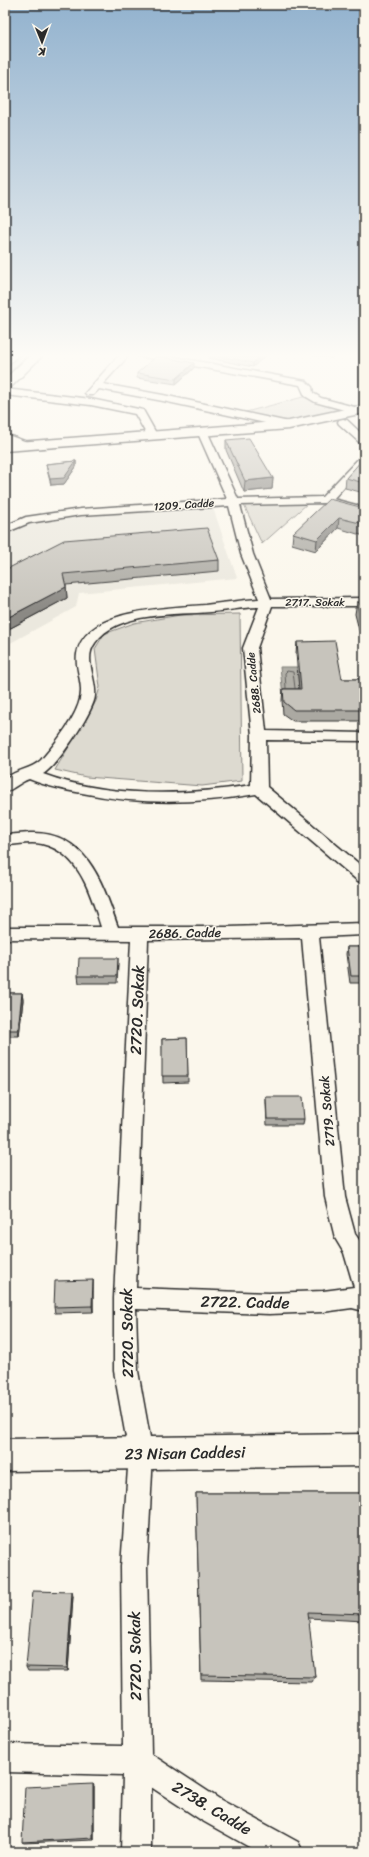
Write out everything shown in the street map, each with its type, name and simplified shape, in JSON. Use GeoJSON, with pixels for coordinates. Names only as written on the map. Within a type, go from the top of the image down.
{"type":"FeatureCollection","features":[{"type":"Feature","properties":{"kind":"main road"},"geometry":{"type":"LineString","coordinates":[[9,440],[22,445]]}},
{"type":"Feature","properties":{"kind":"main road"},"geometry":{"type":"LineString","coordinates":[[5,447],[91,440]]}},
{"type":"Feature","properties":{"kind":"main road","name":"23 Nisan Caddesi"},"geometry":{"type":"LineString","coordinates":[[5,1455],[364,1450]]}},
{"type":"Feature","properties":{"kind":"street"},"geometry":{"type":"LineString","coordinates":[[206,440],[234,502],[247,554],[267,602]]}},
{"type":"Feature","properties":{"kind":"street"},"geometry":{"type":"LineString","coordinates":[[325,500],[364,459]]}},
{"type":"Feature","properties":{"kind":"street","name":"1209. Cadde"},"geometry":{"type":"LineString","coordinates":[[5,530],[26,520],[81,512],[234,502],[325,500],[364,510]]}},
{"type":"Feature","properties":{"kind":"street","name":"2717. Sokak"},"geometry":{"type":"LineString","coordinates":[[5,787],[15,778],[42,769],[52,758],[88,699],[87,682],[83,670],[83,656],[90,640],[100,630],[125,618],[160,611],[213,608],[267,602],[364,602]]}},
{"type":"Feature","properties":{"kind":"street","name":"2688. Cadde"},"geometry":{"type":"LineString","coordinates":[[259,789],[259,735],[250,648],[267,602]]}},
{"type":"Feature","properties":{"kind":"street"},"geometry":{"type":"LineString","coordinates":[[259,735],[364,737]]}},
{"type":"Feature","properties":{"kind":"street"},"geometry":{"type":"LineString","coordinates":[[29,773],[48,782],[132,798],[183,799],[231,794],[259,789],[364,877]]}},
{"type":"Feature","properties":{"kind":"street"},"geometry":{"type":"LineString","coordinates":[[5,840],[44,839],[67,847],[82,861],[92,879],[112,934]]}},
{"type":"Feature","properties":{"kind":"street","name":"2686. Cadde"},"geometry":{"type":"LineString","coordinates":[[5,933],[140,934],[310,932],[364,929]]}},
{"type":"Feature","properties":{"kind":"street","name":"2719. Sokak"},"geometry":{"type":"LineString","coordinates":[[310,932],[335,1197],[346,1238],[359,1248],[364,1285]]}},
{"type":"Feature","properties":{"kind":"street","name":"2720. Sokak"},"geometry":{"type":"LineString","coordinates":[[136,1852],[137,1761],[134,1567],[141,1454],[126,1371],[125,1298],[140,934]]}},
{"type":"Feature","properties":{"kind":"street","name":"2722. Cadde"},"geometry":{"type":"LineString","coordinates":[[125,1298],[271,1304],[324,1302],[356,1296],[364,1300]]}},
{"type":"Feature","properties":{"kind":"street"},"geometry":{"type":"LineString","coordinates":[[5,1758],[137,1761]]}},
{"type":"Feature","properties":{"kind":"street","name":"2738. Cadde"},"geometry":{"type":"LineString","coordinates":[[137,1761],[211,1810],[288,1852]]}},
{"type":"Feature","properties":{"kind":"shaded area"},"geometry":{"type":"Polygon","coordinates":[[[243,503],[308,503],[262,544],[243,503]]]}},
{"type":"Feature","properties":{"kind":"shaded area"},"geometry":{"type":"Polygon","coordinates":[[[212,505],[237,578],[79,593],[76,607],[5,646],[5,533],[37,521],[212,505]]]}},
{"type":"Feature","properties":{"kind":"shaded area"},"geometry":{"type":"Polygon","coordinates":[[[240,614],[242,781],[202,786],[86,777],[55,770],[96,701],[100,687],[95,649],[104,634],[134,623],[180,615],[240,614]]]}},
{"type":"Feature","properties":{"kind":"water"},"geometry":{"type":"Polygon","coordinates":[[[280,667],[297,667],[300,696],[283,696],[280,667]]]}},
{"type":"Feature","properties":{"kind":"building"},"geometry":{"type":"Polygon","coordinates":[[[226,440],[250,440],[273,478],[245,481],[226,440]]]}},
{"type":"Feature","properties":{"kind":"building"},"geometry":{"type":"Polygon","coordinates":[[[364,458],[364,483],[346,478],[364,458]]]}},
{"type":"Feature","properties":{"kind":"building"},"geometry":{"type":"Polygon","coordinates":[[[76,461],[64,478],[50,479],[46,464],[76,461]]]}},
{"type":"Feature","properties":{"kind":"building"},"geometry":{"type":"Polygon","coordinates":[[[329,499],[364,508],[364,524],[339,518],[317,540],[293,533],[329,499]]]}},
{"type":"Feature","properties":{"kind":"building"},"geometry":{"type":"Polygon","coordinates":[[[207,528],[219,560],[63,574],[66,587],[5,619],[5,570],[64,540],[207,528]]]}},
{"type":"Feature","properties":{"kind":"building"},"geometry":{"type":"Polygon","coordinates":[[[357,602],[364,603],[364,633],[357,602]]]}},
{"type":"Feature","properties":{"kind":"building"},"geometry":{"type":"Polygon","coordinates":[[[335,641],[342,679],[364,679],[364,710],[294,710],[284,702],[283,689],[301,689],[297,642],[335,641]]]}},
{"type":"Feature","properties":{"kind":"building"},"geometry":{"type":"Polygon","coordinates":[[[347,947],[364,947],[364,976],[351,976],[347,947]]]}},
{"type":"Feature","properties":{"kind":"building"},"geometry":{"type":"Polygon","coordinates":[[[79,958],[118,958],[117,976],[78,976],[79,958]]]}},
{"type":"Feature","properties":{"kind":"building"},"geometry":{"type":"Polygon","coordinates":[[[5,993],[22,993],[18,1030],[5,1030],[5,993]]]}},
{"type":"Feature","properties":{"kind":"building"},"geometry":{"type":"Polygon","coordinates":[[[187,1038],[188,1076],[162,1076],[162,1039],[187,1038]]]}},
{"type":"Feature","properties":{"kind":"building"},"geometry":{"type":"Polygon","coordinates":[[[266,1097],[302,1097],[304,1119],[267,1119],[266,1097]]]}},
{"type":"Feature","properties":{"kind":"building"},"geometry":{"type":"Polygon","coordinates":[[[93,1280],[92,1306],[54,1307],[55,1281],[93,1280]]]}},
{"type":"Feature","properties":{"kind":"building"},"geometry":{"type":"Polygon","coordinates":[[[196,1493],[364,1493],[364,1614],[308,1612],[315,1677],[201,1675],[196,1493]]]}},
{"type":"Feature","properties":{"kind":"building"},"geometry":{"type":"Polygon","coordinates":[[[33,1591],[72,1592],[67,1668],[26,1667],[33,1591]]]}},
{"type":"Feature","properties":{"kind":"building"},"geometry":{"type":"Polygon","coordinates":[[[93,1784],[93,1838],[22,1842],[25,1787],[93,1784]]]}}]}
